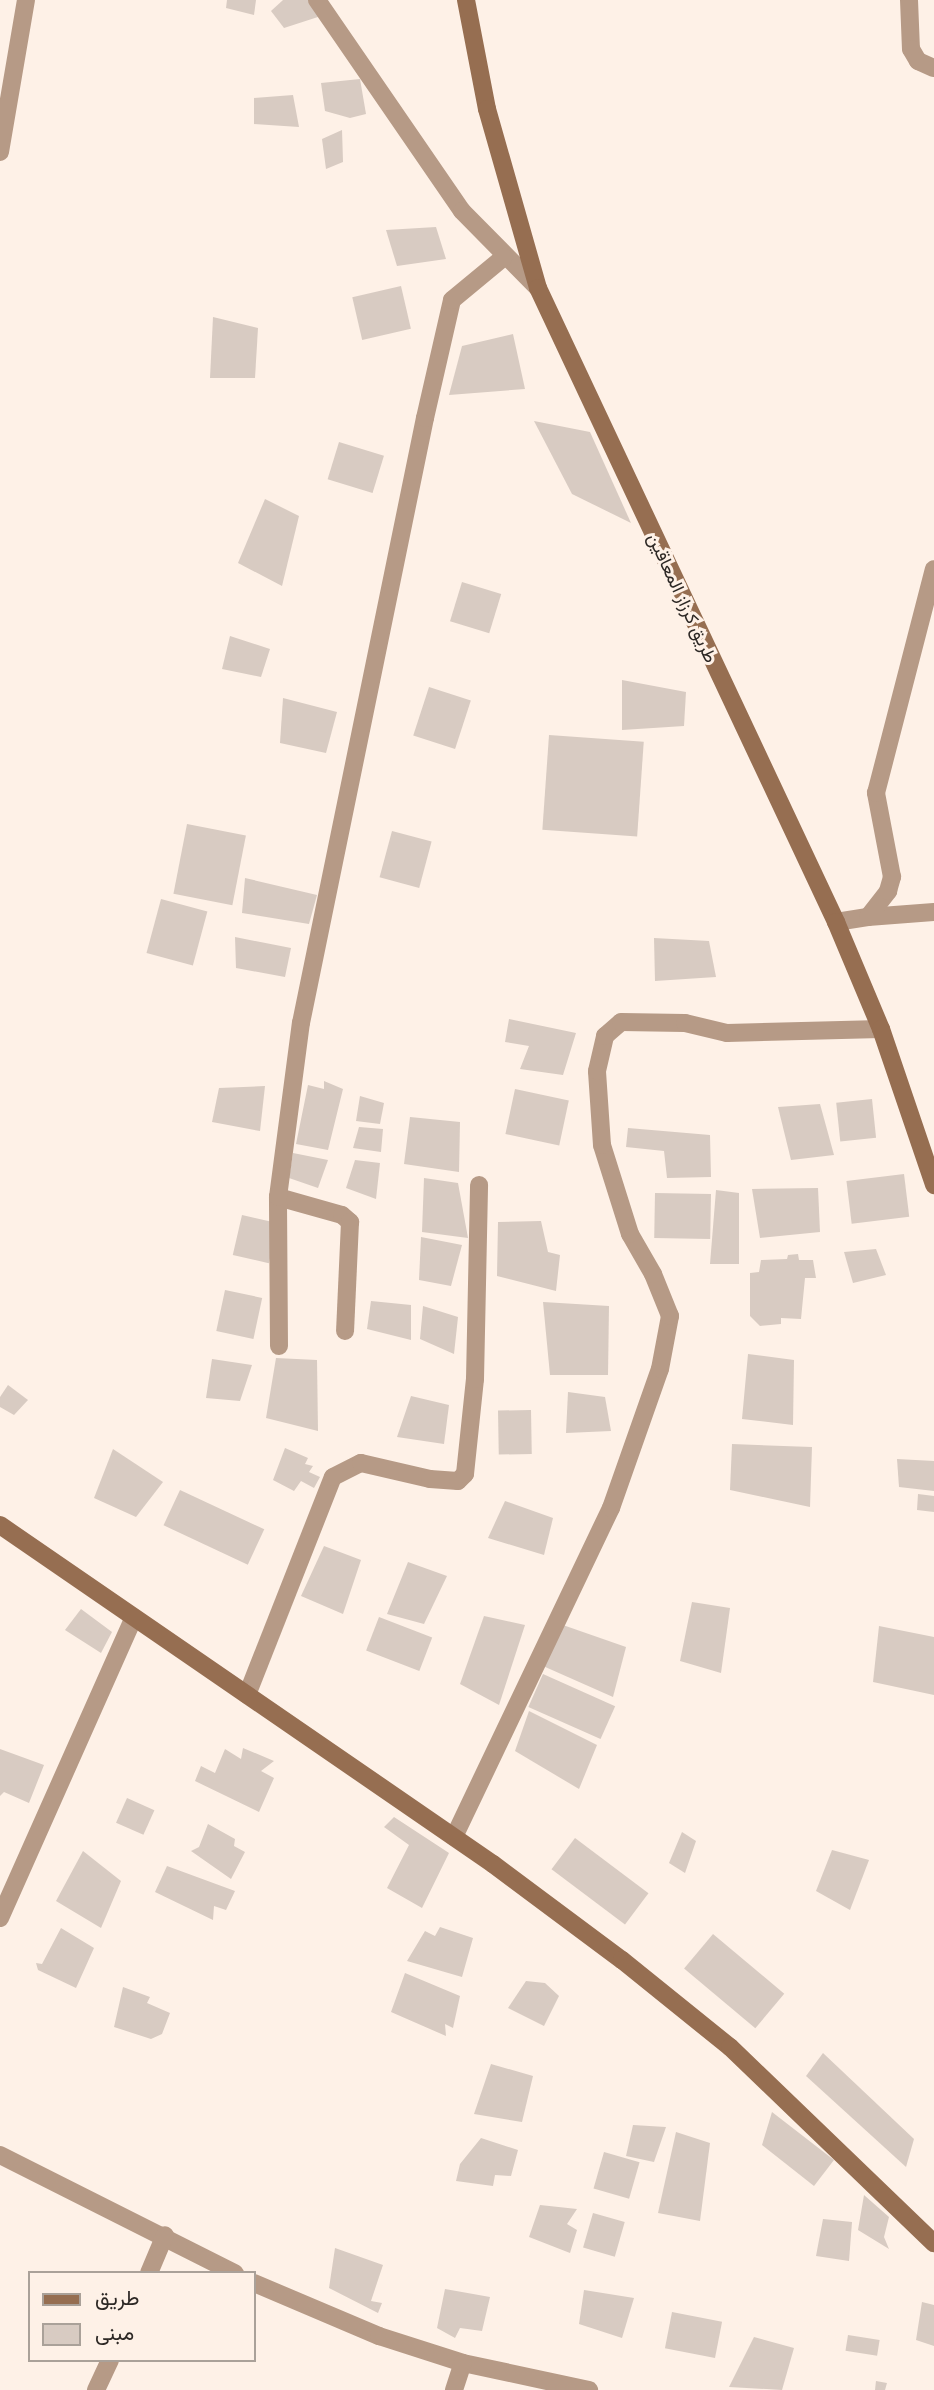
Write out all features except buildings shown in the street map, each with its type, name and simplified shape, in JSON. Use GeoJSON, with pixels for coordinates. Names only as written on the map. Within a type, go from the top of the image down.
{"type":"FeatureCollection","features":[{"type":"Feature","properties":{"kind":"street"},"geometry":{"type":"LineString","coordinates":[[0,152],[26,0]]}},
{"type":"Feature","properties":{"kind":"street"},"geometry":{"type":"LineString","coordinates":[[317,0],[462,212],[504,257],[538,288]]}},
{"type":"Feature","properties":{"kind":"street","name":"طريق كرزاز المعاقين"},"geometry":{"type":"LineString","coordinates":[[466,0],[487,109],[538,288],[836,922],[881,1029],[934,1185]]}},
{"type":"Feature","properties":{"kind":"street"},"geometry":{"type":"LineString","coordinates":[[909,0],[911,50],[918,61],[934,68]]}},
{"type":"Feature","properties":{"kind":"street"},"geometry":{"type":"LineString","coordinates":[[279,1346],[278,1197],[301,1023],[447,315],[459,290],[504,257]]}},
{"type":"Feature","properties":{"kind":"street"},"geometry":{"type":"LineString","coordinates":[[868,917],[888,891],[892,877],[876,793],[934,569]]}},
{"type":"Feature","properties":{"kind":"street"},"geometry":{"type":"LineString","coordinates":[[836,922],[934,912]]}},
{"type":"Feature","properties":{"kind":"street"},"geometry":{"type":"LineString","coordinates":[[454,1838],[611,1508],[663,1356],[670,1316],[630,1234],[602,1145],[597,1071],[605,1036],[621,1022],[684,1023],[727,1033],[881,1029]]}},
{"type":"Feature","properties":{"kind":"street"},"geometry":{"type":"LineString","coordinates":[[247,1695],[333,1477],[361,1462],[430,1479],[458,1481],[465,1474],[475,1379],[479,1185]]}},
{"type":"Feature","properties":{"kind":"street"},"geometry":{"type":"LineString","coordinates":[[278,1197],[342,1215],[350,1222],[345,1331]]}},
{"type":"Feature","properties":{"kind":"street"},"geometry":{"type":"LineString","coordinates":[[0,1525],[454,1838],[622,1960],[730,2047],[934,2243]]}},
{"type":"Feature","properties":{"kind":"street"},"geometry":{"type":"LineString","coordinates":[[0,1917],[134,1617]]}},
{"type":"Feature","properties":{"kind":"street"},"geometry":{"type":"LineString","coordinates":[[0,2155],[165,2235],[231,2271]]}},
{"type":"Feature","properties":{"kind":"street"},"geometry":{"type":"LineString","coordinates":[[150,2271],[165,2235]]}},
{"type":"Feature","properties":{"kind":"street"},"geometry":{"type":"LineString","coordinates":[[256,2284],[344,2325],[463,2363],[589,2390]]}},
{"type":"Feature","properties":{"kind":"street"},"geometry":{"type":"LineString","coordinates":[[96,2390],[109,2362]]}},
{"type":"Feature","properties":{"kind":"street"},"geometry":{"type":"LineString","coordinates":[[454,2390],[463,2363]]}}]}
